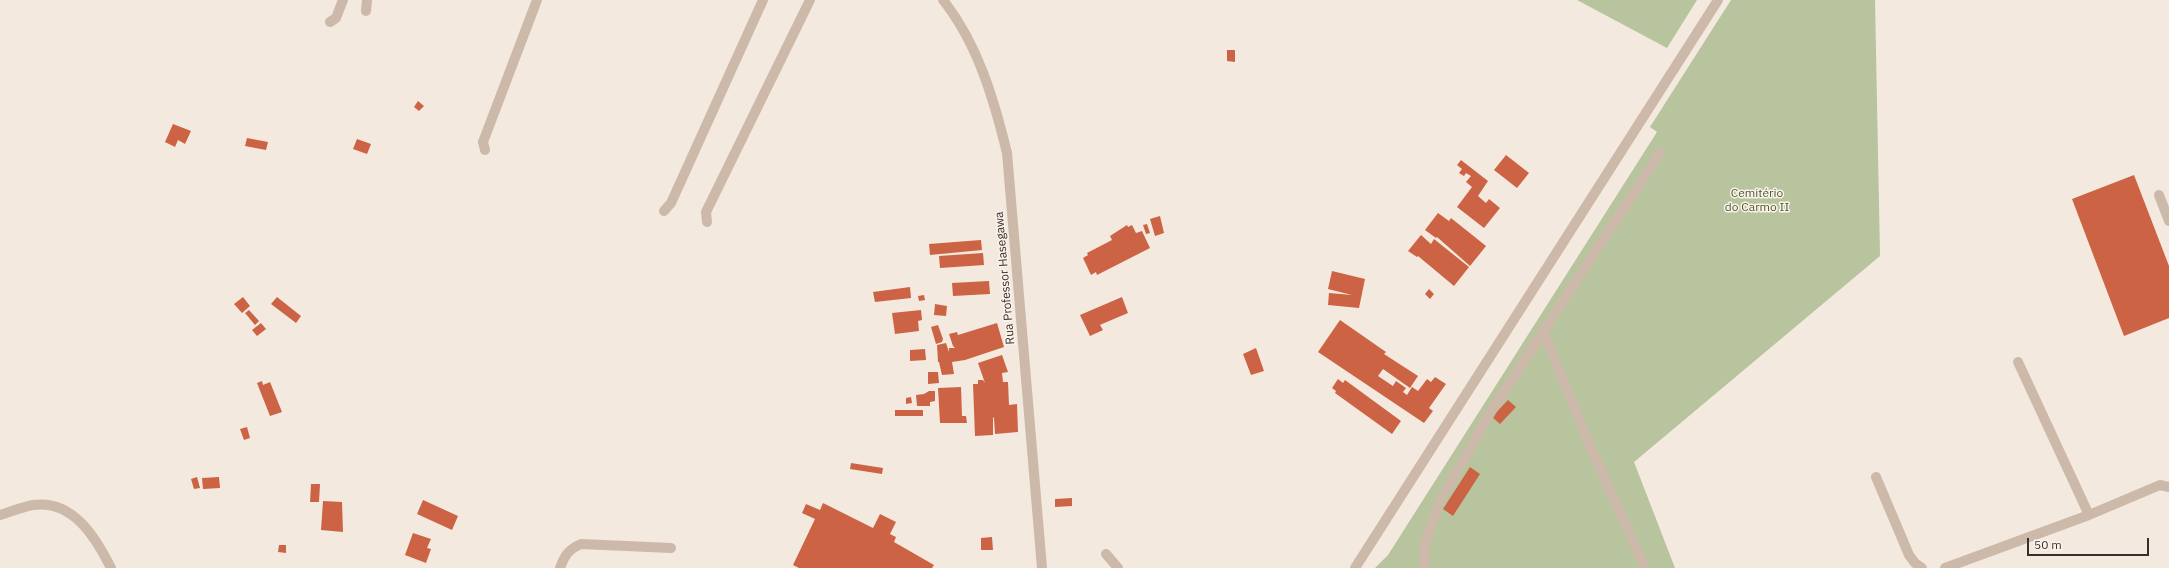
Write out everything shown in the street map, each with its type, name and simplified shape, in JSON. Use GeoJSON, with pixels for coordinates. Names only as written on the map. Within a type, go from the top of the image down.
{"type":"FeatureCollection","features":[{"type":"Feature","properties":{"kind":"street"},"geometry":{"type":"LineString","coordinates":[[330,22],[336,18],[343,0]]}},
{"type":"Feature","properties":{"kind":"street"},"geometry":{"type":"LineString","coordinates":[[366,11],[367,0]]}},
{"type":"Feature","properties":{"kind":"street"},"geometry":{"type":"LineString","coordinates":[[485,150],[483,142],[537,0]]}},
{"type":"Feature","properties":{"kind":"street"},"geometry":{"type":"LineString","coordinates":[[664,211],[671,203],[763,0]]}},
{"type":"Feature","properties":{"kind":"street"},"geometry":{"type":"LineString","coordinates":[[707,222],[706,212],[810,0]]}},
{"type":"Feature","properties":{"kind":"street","name":"Rua Professor Hasegawa"},"geometry":{"type":"LineString","coordinates":[[943,0],[952,11],[967,38],[994,99],[1007,153],[1042,568]]}},
{"type":"Feature","properties":{"kind":"street"},"geometry":{"type":"LineString","coordinates":[[1355,568],[1718,0]]}},
{"type":"Feature","properties":{"kind":"street"},"geometry":{"type":"LineString","coordinates":[[1424,568],[1425,544],[1438,506],[1492,410],[1660,153]]}},
{"type":"Feature","properties":{"kind":"street"},"geometry":{"type":"LineString","coordinates":[[2159,195],[2169,222]]}},
{"type":"Feature","properties":{"kind":"street"},"geometry":{"type":"LineString","coordinates":[[1543,331],[1590,446],[1645,568]]}},
{"type":"Feature","properties":{"kind":"street"},"geometry":{"type":"LineString","coordinates":[[2018,362],[2089,515]]}},
{"type":"Feature","properties":{"kind":"street"},"geometry":{"type":"LineString","coordinates":[[1876,477],[1910,555],[1916,564],[1922,568]]}},
{"type":"Feature","properties":{"kind":"street"},"geometry":{"type":"LineString","coordinates":[[1945,568],[2089,515],[2160,485],[2169,487]]}},
{"type":"Feature","properties":{"kind":"street"},"geometry":{"type":"LineString","coordinates":[[0,515],[33,505],[61,509],[78,518],[91,532],[111,568]]}},
{"type":"Feature","properties":{"kind":"street"},"geometry":{"type":"LineString","coordinates":[[560,568],[563,558],[571,549],[581,544],[671,548]]}},
{"type":"Feature","properties":{"kind":"street"},"geometry":{"type":"LineString","coordinates":[[1106,554],[1118,568]]}},
{"type":"Feature","properties":{"kind":"green space"},"geometry":{"type":"Polygon","coordinates":[[[1577,0],[1697,0],[1667,48],[1577,0]]]}},
{"type":"Feature","properties":{"kind":"green space","name":"Cemitério do Carmo II"},"geometry":{"type":"Polygon","coordinates":[[[1731,0],[1875,0],[1880,256],[1634,462],[1675,568],[1375,568],[1388,555],[1657,132],[1650,127],[1731,0]]]}},
{"type":"Feature","properties":{"kind":"building"},"geometry":{"type":"Polygon","coordinates":[[[1227,50],[1235,50],[1235,62],[1227,61],[1227,50]]]}},
{"type":"Feature","properties":{"kind":"building"},"geometry":{"type":"Polygon","coordinates":[[[418,101],[424,106],[419,111],[414,107],[418,101]]]}},
{"type":"Feature","properties":{"kind":"building"},"geometry":{"type":"Polygon","coordinates":[[[173,124],[191,131],[185,144],[178,140],[175,147],[165,142],[173,124]]]}},
{"type":"Feature","properties":{"kind":"building"},"geometry":{"type":"Polygon","coordinates":[[[247,138],[268,142],[266,150],[245,146],[247,138]]]}},
{"type":"Feature","properties":{"kind":"building"},"geometry":{"type":"Polygon","coordinates":[[[357,139],[371,144],[367,154],[353,149],[357,139]]]}},
{"type":"Feature","properties":{"kind":"building"},"geometry":{"type":"Polygon","coordinates":[[[1506,155],[1529,173],[1517,188],[1494,170],[1506,155]]]}},
{"type":"Feature","properties":{"kind":"building"},"geometry":{"type":"Polygon","coordinates":[[[1461,160],[1488,181],[1478,196],[1486,203],[1489,199],[1500,208],[1484,228],[1457,207],[1472,187],[1466,182],[1471,176],[1466,173],[1464,176],[1459,173],[1462,169],[1457,165],[1461,160]]]}},
{"type":"Feature","properties":{"kind":"building"},"geometry":{"type":"Polygon","coordinates":[[[2134,175],[2169,266],[2169,318],[2124,336],[2072,199],[2134,175]]]}},
{"type":"Feature","properties":{"kind":"building"},"geometry":{"type":"Polygon","coordinates":[[[1438,213],[1449,221],[1451,218],[1486,246],[1470,266],[1437,237],[1436,238],[1425,230],[1438,213]]]}},
{"type":"Feature","properties":{"kind":"building"},"geometry":{"type":"Polygon","coordinates":[[[1160,216],[1164,233],[1155,236],[1150,219],[1160,216]]]}},
{"type":"Feature","properties":{"kind":"building"},"geometry":{"type":"Polygon","coordinates":[[[1147,224],[1150,233],[1146,234],[1143,225],[1147,224]]]}},
{"type":"Feature","properties":{"kind":"building"},"geometry":{"type":"Polygon","coordinates":[[[1127,225],[1128,227],[1132,225],[1136,233],[1142,231],[1150,248],[1097,275],[1096,272],[1091,275],[1083,258],[1088,255],[1087,253],[1112,240],[1110,236],[1127,225]]]}},
{"type":"Feature","properties":{"kind":"building"},"geometry":{"type":"Polygon","coordinates":[[[1421,235],[1431,244],[1434,239],[1469,267],[1454,286],[1418,256],[1417,257],[1408,251],[1421,235]]]}},
{"type":"Feature","properties":{"kind":"building"},"geometry":{"type":"Polygon","coordinates":[[[981,240],[982,250],[930,255],[929,244],[981,240]]]}},
{"type":"Feature","properties":{"kind":"building"},"geometry":{"type":"Polygon","coordinates":[[[983,253],[984,265],[940,268],[939,256],[983,253]]]}},
{"type":"Feature","properties":{"kind":"building"},"geometry":{"type":"Polygon","coordinates":[[[1332,271],[1365,279],[1359,308],[1328,305],[1329,293],[1352,295],[1328,289],[1332,271]]]}},
{"type":"Feature","properties":{"kind":"building"},"geometry":{"type":"Polygon","coordinates":[[[989,281],[990,294],[953,296],[952,283],[989,281]]]}},
{"type":"Feature","properties":{"kind":"building"},"geometry":{"type":"Polygon","coordinates":[[[910,287],[911,298],[875,302],[873,292],[910,287]]]}},
{"type":"Feature","properties":{"kind":"building"},"geometry":{"type":"Polygon","coordinates":[[[1429,289],[1434,294],[1430,299],[1425,294],[1429,289]]]}},
{"type":"Feature","properties":{"kind":"building"},"geometry":{"type":"Polygon","coordinates":[[[924,295],[925,300],[919,301],[918,296],[924,295]]]}},
{"type":"Feature","properties":{"kind":"building"},"geometry":{"type":"Polygon","coordinates":[[[243,297],[250,306],[242,313],[234,304],[243,297]]]}},
{"type":"Feature","properties":{"kind":"building"},"geometry":{"type":"Polygon","coordinates":[[[277,297],[301,316],[296,323],[271,304],[277,297]]]}},
{"type":"Feature","properties":{"kind":"building"},"geometry":{"type":"Polygon","coordinates":[[[1122,297],[1128,313],[1100,325],[1103,330],[1090,336],[1080,315],[1122,297]]]}},
{"type":"Feature","properties":{"kind":"building"},"geometry":{"type":"Polygon","coordinates":[[[935,304],[947,306],[946,316],[934,315],[935,304]]]}},
{"type":"Feature","properties":{"kind":"building"},"geometry":{"type":"Polygon","coordinates":[[[249,310],[259,321],[255,325],[245,313],[249,310]]]}},
{"type":"Feature","properties":{"kind":"building"},"geometry":{"type":"Polygon","coordinates":[[[921,310],[922,320],[918,321],[919,331],[895,334],[892,313],[921,310]]]}},
{"type":"Feature","properties":{"kind":"building"},"geometry":{"type":"Polygon","coordinates":[[[1340,320],[1386,352],[1384,354],[1418,376],[1410,388],[1383,369],[1378,376],[1393,386],[1396,381],[1406,388],[1403,392],[1407,395],[1412,387],[1418,391],[1427,379],[1431,382],[1435,377],[1446,384],[1429,408],[1433,411],[1424,423],[1318,352],[1340,320]]]}},
{"type":"Feature","properties":{"kind":"building"},"geometry":{"type":"Polygon","coordinates":[[[261,323],[266,329],[257,336],[252,330],[261,323]]]}},
{"type":"Feature","properties":{"kind":"building"},"geometry":{"type":"Polygon","coordinates":[[[997,323],[1004,347],[965,360],[952,362],[954,374],[942,375],[938,362],[937,345],[946,343],[949,352],[949,348],[955,348],[949,334],[957,332],[958,335],[997,323]]]}},
{"type":"Feature","properties":{"kind":"building"},"geometry":{"type":"Polygon","coordinates":[[[938,325],[943,339],[942,342],[936,344],[931,327],[938,325]]]}},
{"type":"Feature","properties":{"kind":"building"},"geometry":{"type":"Polygon","coordinates":[[[1256,348],[1264,371],[1251,375],[1243,354],[1256,348]]]}},
{"type":"Feature","properties":{"kind":"building"},"geometry":{"type":"Polygon","coordinates":[[[925,349],[926,360],[910,361],[910,350],[925,349]]]}},
{"type":"Feature","properties":{"kind":"building"},"geometry":{"type":"Polygon","coordinates":[[[1002,355],[1008,372],[1002,373],[1003,382],[1008,382],[1009,405],[1017,404],[1018,432],[995,434],[993,417],[993,435],[975,436],[973,384],[978,384],[978,380],[983,380],[985,383],[978,363],[1002,355]]]}},
{"type":"Feature","properties":{"kind":"building"},"geometry":{"type":"Polygon","coordinates":[[[928,372],[938,372],[939,383],[928,384],[928,372]]]}},
{"type":"Feature","properties":{"kind":"building"},"geometry":{"type":"Polygon","coordinates":[[[1338,379],[1343,383],[1345,380],[1401,421],[1392,434],[1335,393],[1336,391],[1332,388],[1338,379]]]}},
{"type":"Feature","properties":{"kind":"building"},"geometry":{"type":"Polygon","coordinates":[[[262,381],[263,385],[270,382],[282,412],[270,416],[257,383],[262,381]]]}},
{"type":"Feature","properties":{"kind":"building"},"geometry":{"type":"Polygon","coordinates":[[[961,387],[962,416],[966,416],[967,423],[940,423],[938,388],[961,387]]]}},
{"type":"Feature","properties":{"kind":"building"},"geometry":{"type":"Polygon","coordinates":[[[929,391],[935,391],[935,401],[930,402],[930,406],[917,406],[916,395],[924,394],[929,391]]]}},
{"type":"Feature","properties":{"kind":"building"},"geometry":{"type":"Polygon","coordinates":[[[911,397],[912,403],[906,404],[906,398],[911,397]]]}},
{"type":"Feature","properties":{"kind":"building"},"geometry":{"type":"Polygon","coordinates":[[[1508,400],[1516,407],[1500,424],[1492,417],[1508,400]]]}},
{"type":"Feature","properties":{"kind":"building"},"geometry":{"type":"Polygon","coordinates":[[[895,410],[923,410],[923,416],[895,416],[895,410]]]}},
{"type":"Feature","properties":{"kind":"building"},"geometry":{"type":"Polygon","coordinates":[[[247,427],[250,438],[244,440],[240,429],[247,427]]]}},
{"type":"Feature","properties":{"kind":"building"},"geometry":{"type":"Polygon","coordinates":[[[851,463],[883,468],[882,474],[850,469],[851,463]]]}},
{"type":"Feature","properties":{"kind":"building"},"geometry":{"type":"Polygon","coordinates":[[[1470,467],[1480,474],[1453,516],[1443,509],[1470,467]]]}},
{"type":"Feature","properties":{"kind":"building"},"geometry":{"type":"Polygon","coordinates":[[[197,477],[200,488],[194,489],[191,479],[197,477]]]}},
{"type":"Feature","properties":{"kind":"building"},"geometry":{"type":"Polygon","coordinates":[[[219,477],[220,488],[203,489],[202,478],[219,477]]]}},
{"type":"Feature","properties":{"kind":"building"},"geometry":{"type":"Polygon","coordinates":[[[311,484],[320,484],[319,502],[310,502],[311,484]]]}},
{"type":"Feature","properties":{"kind":"building"},"geometry":{"type":"Polygon","coordinates":[[[1072,498],[1072,506],[1055,507],[1055,499],[1072,498]]]}},
{"type":"Feature","properties":{"kind":"building"},"geometry":{"type":"Polygon","coordinates":[[[423,500],[458,516],[452,530],[417,514],[423,500]]]}},
{"type":"Feature","properties":{"kind":"building"},"geometry":{"type":"Polygon","coordinates":[[[323,501],[342,502],[343,532],[321,530],[323,501]]]}},
{"type":"Feature","properties":{"kind":"building"},"geometry":{"type":"Polygon","coordinates":[[[823,503],[873,528],[880,514],[896,522],[890,534],[896,537],[894,542],[934,565],[932,568],[799,568],[793,565],[815,519],[802,513],[806,504],[820,510],[823,503]]]}},
{"type":"Feature","properties":{"kind":"building"},"geometry":{"type":"Polygon","coordinates":[[[413,533],[431,539],[427,548],[431,549],[426,563],[405,555],[413,533]]]}},
{"type":"Feature","properties":{"kind":"building"},"geometry":{"type":"Polygon","coordinates":[[[992,537],[993,550],[981,550],[981,538],[992,537]]]}},
{"type":"Feature","properties":{"kind":"building"},"geometry":{"type":"Polygon","coordinates":[[[279,545],[286,545],[286,553],[278,552],[279,545]]]}}]}
